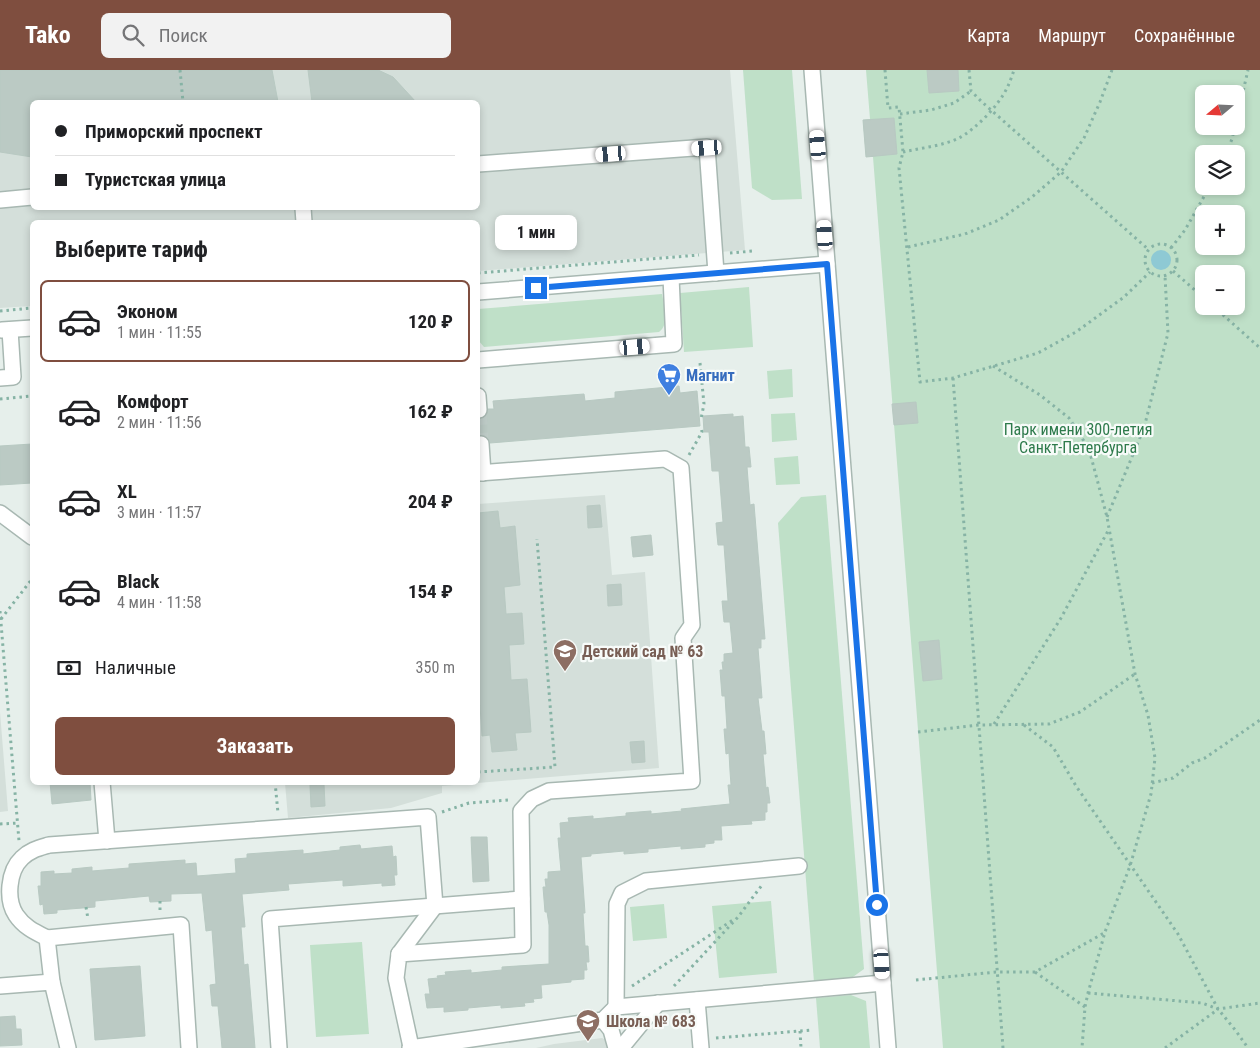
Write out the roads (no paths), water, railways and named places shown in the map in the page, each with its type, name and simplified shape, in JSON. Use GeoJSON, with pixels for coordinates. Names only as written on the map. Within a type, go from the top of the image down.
{"type":"FeatureCollection","features":[{"type":"Feature","properties":{"kind":"street"},"geometry":{"type":"LineString","coordinates":[[812,70],[888,1048]]}},
{"type":"Feature","properties":{"kind":"street"},"geometry":{"type":"LineString","coordinates":[[480,164],[707,148],[716,273]]}},
{"type":"Feature","properties":{"kind":"street"},"geometry":{"type":"LineString","coordinates":[[0,200],[30,197]]}},
{"type":"Feature","properties":{"kind":"street"},"geometry":{"type":"LineString","coordinates":[[480,292],[827,264]]}},
{"type":"Feature","properties":{"kind":"street"},"geometry":{"type":"LineString","coordinates":[[480,360],[674,344],[671,277]]}},
{"type":"Feature","properties":{"kind":"street"},"geometry":{"type":"LineString","coordinates":[[0,378],[13,378],[5,330],[30,328]]}},
{"type":"Feature","properties":{"kind":"street"},"geometry":{"type":"LineString","coordinates":[[399,954],[523,945],[521,811],[532,799],[549,791],[692,781],[683,638],[692,626],[681,468],[666,459],[480,473],[481,444]]}},
{"type":"Feature","properties":{"kind":"street"},"geometry":{"type":"LineString","coordinates":[[0,514],[30,536]]}},
{"type":"Feature","properties":{"kind":"street"},"geometry":{"type":"LineString","coordinates":[[102,785],[107,841]]}},
{"type":"Feature","properties":{"kind":"street"},"geometry":{"type":"LineString","coordinates":[[189,1048],[181,925],[47,938],[30,930],[16,915],[10,895],[11,876],[20,859],[34,849],[49,845],[428,818],[435,906],[399,954],[396,978],[411,1048],[603,1020],[616,1007],[883,983]]}},
{"type":"Feature","properties":{"kind":"street"},"geometry":{"type":"LineString","coordinates":[[616,1007],[617,904],[622,893],[646,880],[799,866]]}},
{"type":"Feature","properties":{"kind":"street"},"geometry":{"type":"LineString","coordinates":[[279,1048],[270,919],[522,899]]}},
{"type":"Feature","properties":{"kind":"street"},"geometry":{"type":"LineString","coordinates":[[47,938],[52,982],[68,1048]]}},
{"type":"Feature","properties":{"kind":"street"},"geometry":{"type":"LineString","coordinates":[[0,986],[52,982]]}},
{"type":"Feature","properties":{"kind":"street"},"geometry":{"type":"LineString","coordinates":[[697,1000],[700,1044]]}},
{"type":"Feature","properties":{"kind":"street"},"geometry":{"type":"LineString","coordinates":[[621,1048],[658,1003]]}},
{"type":"Feature","properties":{"kind":"street"},"geometry":{"type":"LineString","coordinates":[[603,1020],[611,1030],[616,1048]]}},
{"type":"Feature","properties":{"kind":"water"},"geometry":{"type":"Polygon","coordinates":[[[1161,250],[1168,253],[1171,260],[1168,267],[1161,270],[1154,267],[1151,260],[1154,253],[1161,250]]]}},
{"type":"Feature","properties":{"kind":"tunnel"},"geometry":{"type":"LineString","coordinates":[[480,427],[481,444]]}},
{"type":"Feature","properties":{"kind":"place","name":"Магнит"},"geometry":{"type":"Point","coordinates":[669,396]}},
{"type":"Feature","properties":{"kind":"place","name":"Детский сад № 63"},"geometry":{"type":"Point","coordinates":[565,672]}},
{"type":"Feature","properties":{"kind":"place","name":"Школа № 683"},"geometry":{"type":"Point","coordinates":[588,1042]}},
{"type":"Feature","properties":{"kind":"park label","name":"Парк имени 300-летия Санкт-Петербурга"},"geometry":{"type":"Point","coordinates":[1078,438]}}]}
